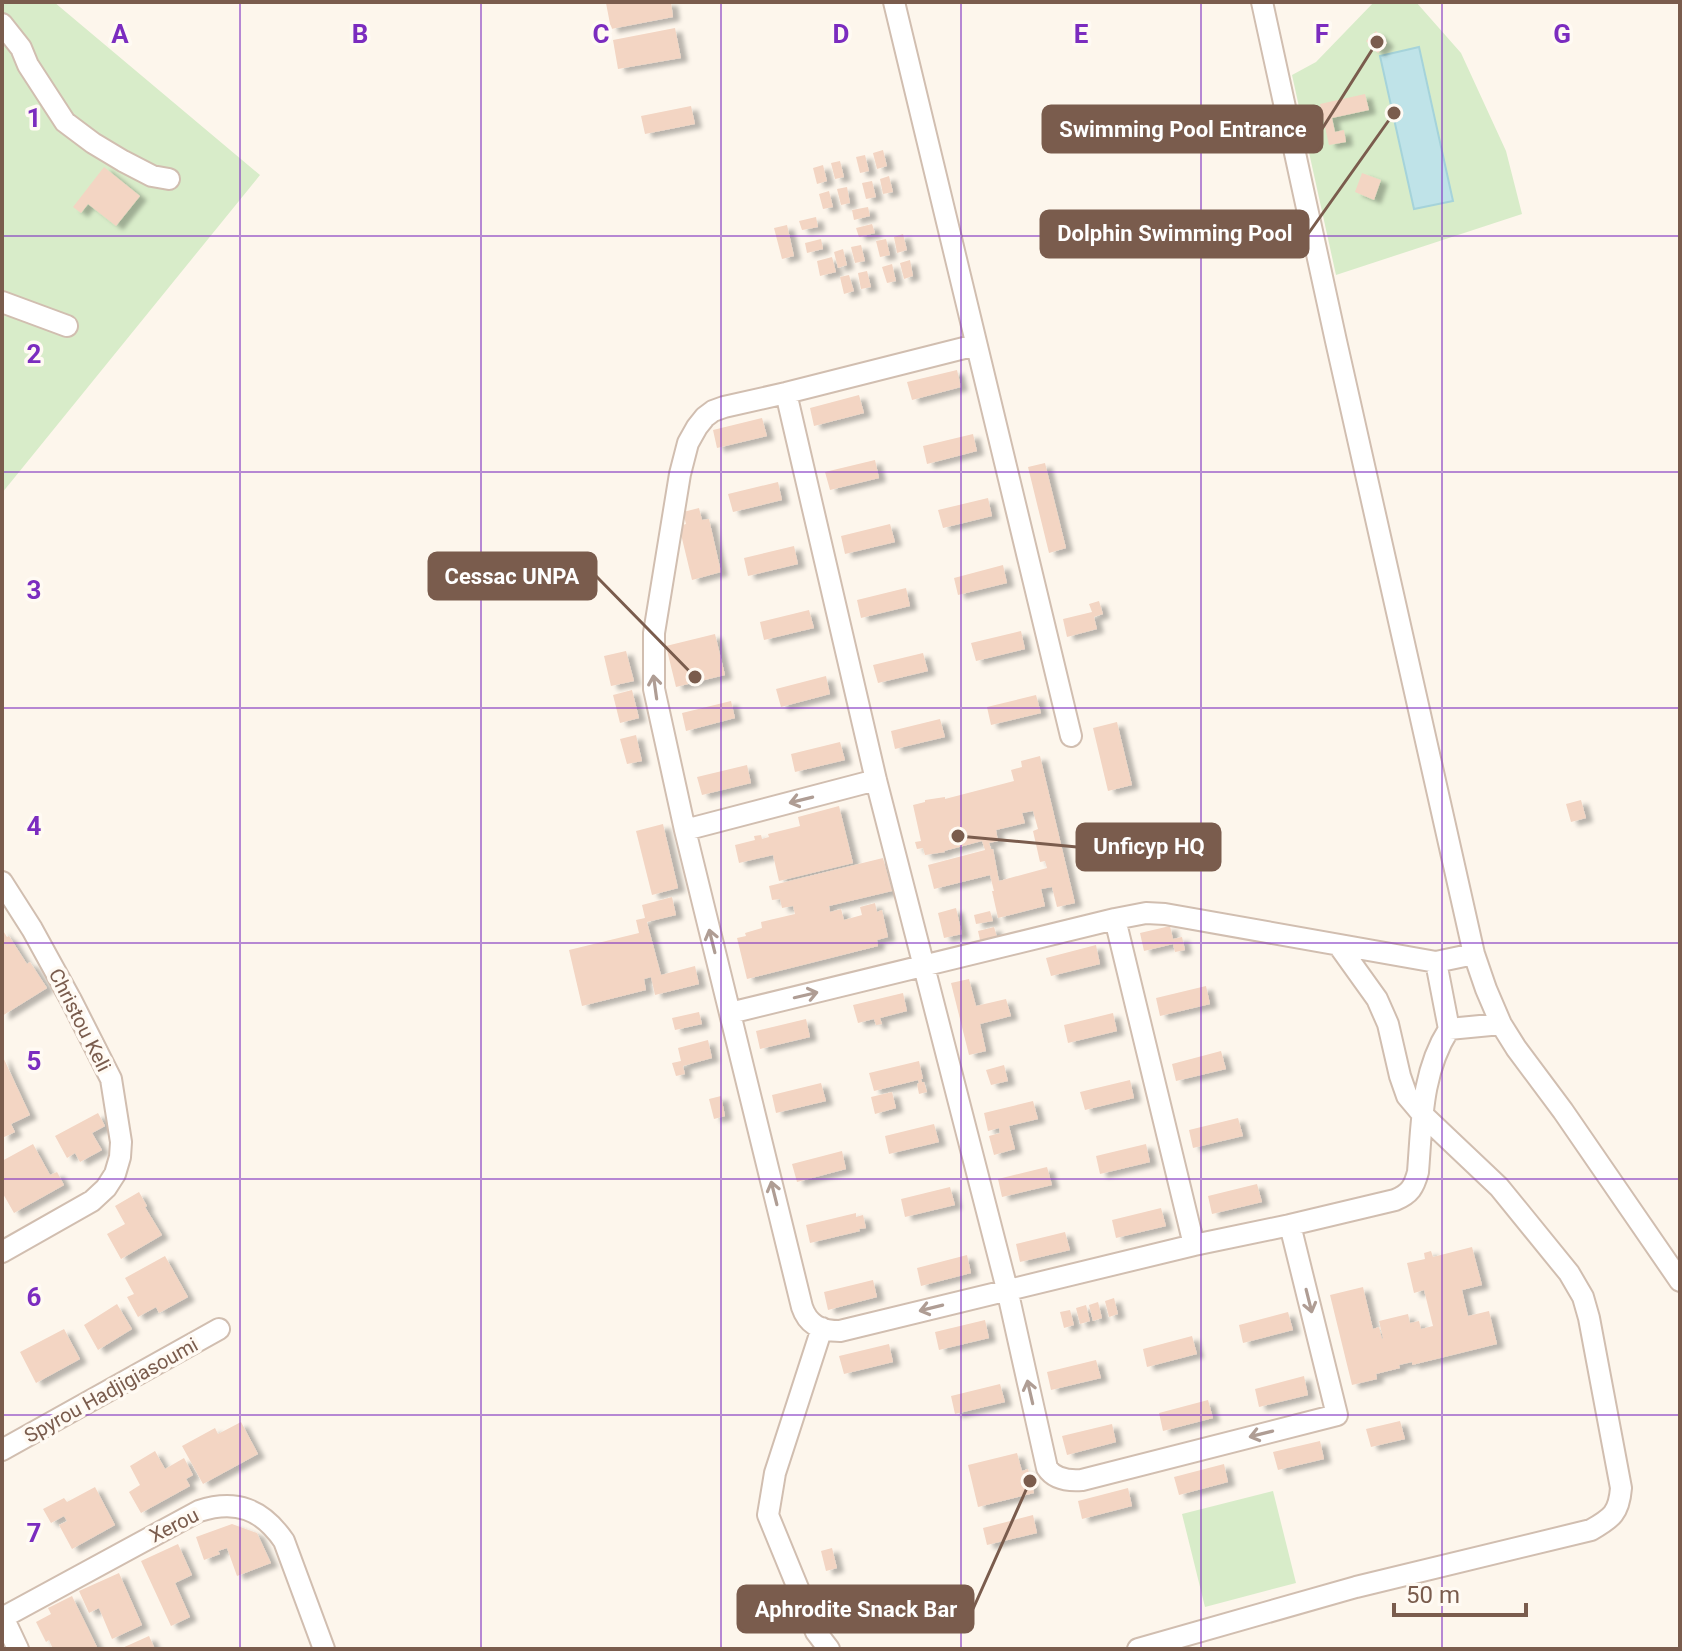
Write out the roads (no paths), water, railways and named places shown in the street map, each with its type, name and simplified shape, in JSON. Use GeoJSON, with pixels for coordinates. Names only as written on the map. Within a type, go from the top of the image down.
{"type":"FeatureCollection","features":[{"type":"Feature","properties":{"kind":"street"},"geometry":{"type":"LineString","coordinates":[[894,2],[1071,736]]}},
{"type":"Feature","properties":{"kind":"street"},"geometry":{"type":"LineString","coordinates":[[1262,2],[1474,954],[1501,1024],[1516,1048],[1680,1281]]}},
{"type":"Feature","properties":{"kind":"street"},"geometry":{"type":"LineString","coordinates":[[2,24],[21,48],[28,65],[65,122],[123,161],[152,176],[169,179]]}},
{"type":"Feature","properties":{"kind":"street"},"geometry":{"type":"LineString","coordinates":[[2,302],[67,326]]}},
{"type":"Feature","properties":{"kind":"street"},"geometry":{"type":"LineString","coordinates":[[976,345],[724,407],[705,417],[688,443],[680,474],[654,633],[654,689],[685,830],[802,1307],[809,1322],[840,1331],[1408,1195],[1415,1185],[1418,1172],[1426,1088],[1433,1058],[1446,1034],[1436,962]]}},
{"type":"Feature","properties":{"kind":"street"},"geometry":{"type":"LineString","coordinates":[[786,393],[876,780],[1007,1289],[1047,1468],[1051,1473],[1066,1480],[1082,1480],[1337,1415],[1290,1225]]}},
{"type":"Feature","properties":{"kind":"street"},"geometry":{"type":"LineString","coordinates":[[685,830],[876,780]]}},
{"type":"Feature","properties":{"kind":"street","name":"Christou Keli"},"geometry":{"type":"LineString","coordinates":[[2,882],[32,929],[111,1079],[121,1142],[115,1174],[99,1195],[2,1252]]}},
{"type":"Feature","properties":{"kind":"street"},"geometry":{"type":"LineString","coordinates":[[730,1013],[1146,913],[1436,962],[1474,954]]}},
{"type":"Feature","properties":{"kind":"street"},"geometry":{"type":"LineString","coordinates":[[1115,919],[1194,1245]]}},
{"type":"Feature","properties":{"kind":"street"},"geometry":{"type":"LineString","coordinates":[[1138,1649],[1356,1587],[1591,1530],[1610,1519],[1620,1503],[1621,1488],[1583,1297],[1569,1273],[1499,1187],[1407,1096],[1388,1024],[1377,999],[1339,946]]}},
{"type":"Feature","properties":{"kind":"street"},"geometry":{"type":"LineString","coordinates":[[1446,1034],[1501,1024]]}},
{"type":"Feature","properties":{"kind":"street"},"geometry":{"type":"LineString","coordinates":[[822,1328],[775,1473],[768,1515],[816,1632],[829,1649]]}},
{"type":"Feature","properties":{"kind":"street","name":"Spyrou Hadjigiasoumi"},"geometry":{"type":"LineString","coordinates":[[2,1450],[219,1329]]}},
{"type":"Feature","properties":{"kind":"street","name":"Xerou"},"geometry":{"type":"LineString","coordinates":[[2,1617],[199,1511],[232,1506],[247,1508],[275,1527],[284,1541],[324,1649]]}},
{"type":"Feature","properties":{"kind":"street"},"geometry":{"type":"LineString","coordinates":[[2,1617],[18,1649]]}},
{"type":"Feature","properties":{"kind":"water"},"geometry":{"type":"Polygon","coordinates":[[[1419,47],[1453,201],[1414,209],[1380,56],[1419,47]]]}},
{"type":"Feature","properties":{"kind":"place","name":"Swimming Pool Entrance"},"geometry":{"type":"Point","coordinates":[1377,42]}},
{"type":"Feature","properties":{"kind":"place","name":"Dolphin Swimming Pool"},"geometry":{"type":"Point","coordinates":[1394,113]}},
{"type":"Feature","properties":{"kind":"place","name":"Cessac UNPA"},"geometry":{"type":"Point","coordinates":[695,677]}},
{"type":"Feature","properties":{"kind":"place","name":"Unficyp HQ"},"geometry":{"type":"Point","coordinates":[958,836]}},
{"type":"Feature","properties":{"kind":"place","name":"Aphrodite Snack Bar"},"geometry":{"type":"Point","coordinates":[1030,1481]}}]}
